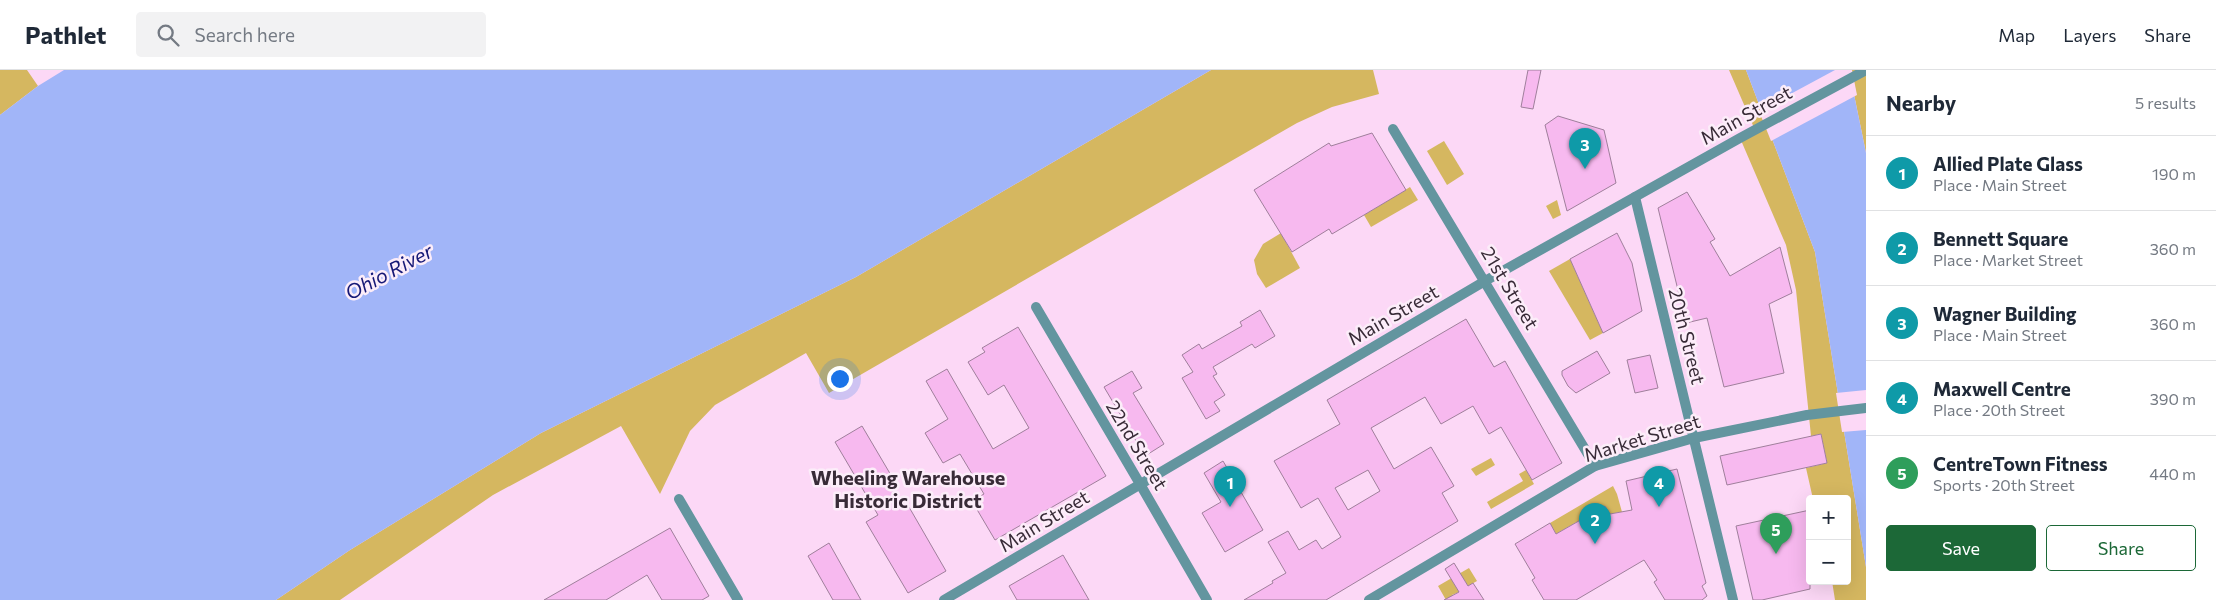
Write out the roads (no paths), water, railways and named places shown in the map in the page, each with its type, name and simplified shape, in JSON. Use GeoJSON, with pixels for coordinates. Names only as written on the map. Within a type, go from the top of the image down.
{"type":"FeatureCollection","features":[{"type":"Feature","properties":{"kind":"street","name":"Main Street"},"geometry":{"type":"LineString","coordinates":[[944,600],[1485,282],[1755,130],[1866,70]]}},
{"type":"Feature","properties":{"kind":"street","name":"21st Street"},"geometry":{"type":"LineString","coordinates":[[1392,129],[1595,466]]}},
{"type":"Feature","properties":{"kind":"street","name":"20th Street"},"geometry":{"type":"LineString","coordinates":[[1634,198],[1733,600]]}},
{"type":"Feature","properties":{"kind":"street","name":"22nd Street"},"geometry":{"type":"LineString","coordinates":[[1036,307],[1207,600]]}},
{"type":"Feature","properties":{"kind":"street","name":"Market Street"},"geometry":{"type":"LineString","coordinates":[[1369,600],[1595,466],[1694,438],[1807,415],[1866,408]]}},
{"type":"Feature","properties":{"kind":"street"},"geometry":{"type":"LineString","coordinates":[[679,500],[738,600]]}},
{"type":"Feature","properties":{"kind":"water","name":"Ohio River"},"geometry":{"type":"Polygon","coordinates":[[[64,70],[1211,70],[856,277],[541,433],[350,550],[276,600],[0,600],[0,115],[38,86],[64,70]]]}},
{"type":"Feature","properties":{"kind":"water"},"geometry":{"type":"Polygon","coordinates":[[[1746,70],[1849,70],[1866,153],[1866,567],[1815,252],[1746,70]]]}},
{"type":"Feature","properties":{"kind":"place","name":"Wagner Building"},"geometry":{"type":"Point","coordinates":[1585,169]}},
{"type":"Feature","properties":{"kind":"place","name":"Allied Plate Glass"},"geometry":{"type":"Point","coordinates":[1230,507]}},
{"type":"Feature","properties":{"kind":"place","name":"Maxwell Centre"},"geometry":{"type":"Point","coordinates":[1659,507]}},
{"type":"Feature","properties":{"kind":"place","name":"Bennett Square"},"geometry":{"type":"Point","coordinates":[1595,544]}},
{"type":"Feature","properties":{"kind":"place","name":"CentreTown Fitness"},"geometry":{"type":"Point","coordinates":[1776,554]}},
{"type":"Feature","properties":{"kind":"district","name":"Wheeling Warehouse Historic District"},"geometry":{"type":"Point","coordinates":[908,490]}}]}
